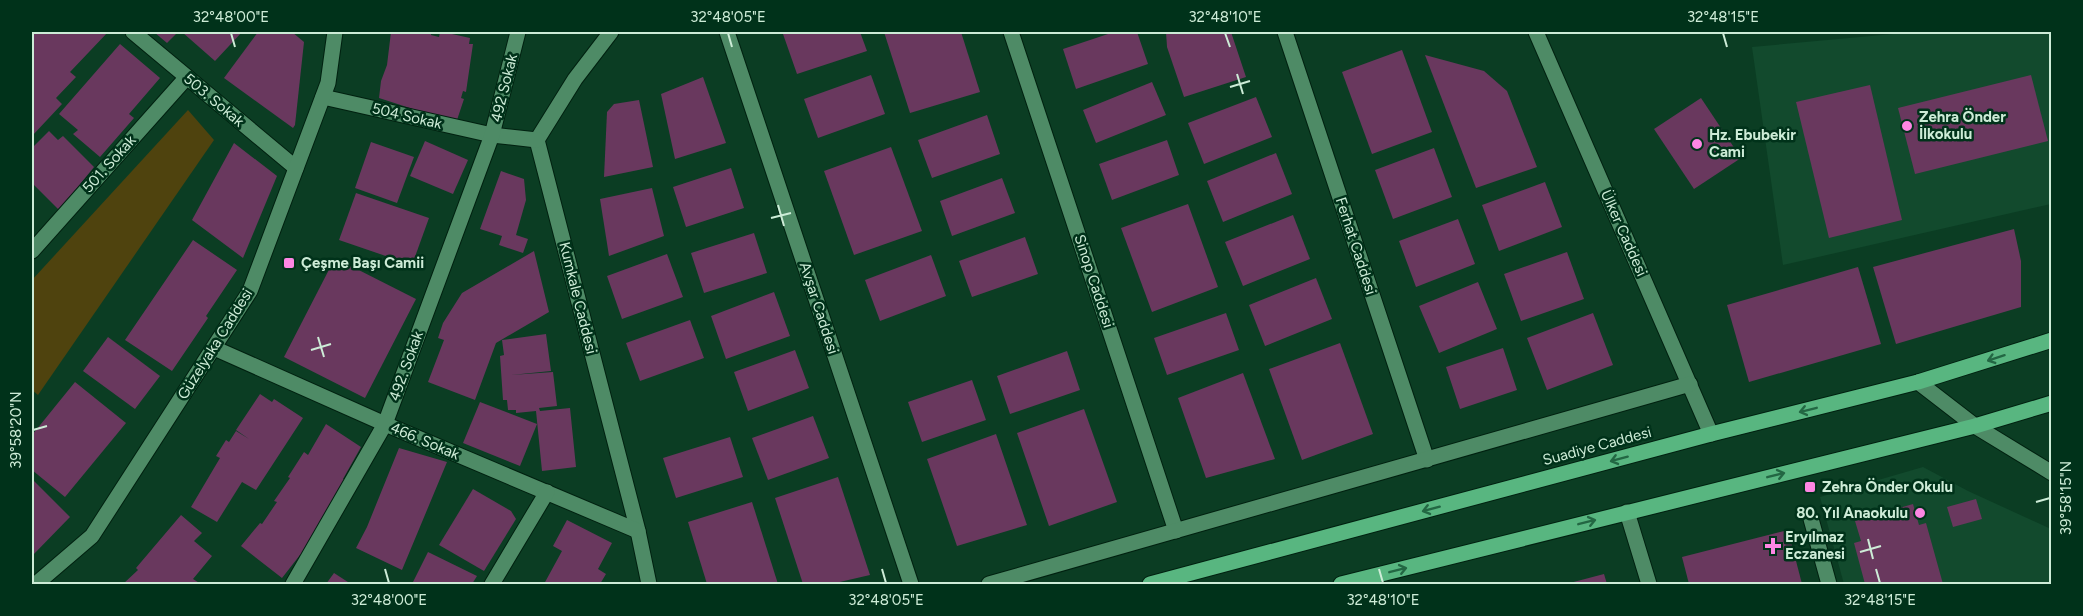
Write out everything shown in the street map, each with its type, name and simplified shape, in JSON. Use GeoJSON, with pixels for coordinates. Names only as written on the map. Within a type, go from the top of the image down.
{"type":"FeatureCollection","features":[{"type":"Feature","properties":{"kind":"main road","name":"Suadiye Caddesi"},"geometry":{"type":"LineString","coordinates":[[1150,585],[1711,434],[1918,382],[2052,340]]}},
{"type":"Feature","properties":{"kind":"main road"},"geometry":{"type":"LineString","coordinates":[[1341,585],[1975,426],[2052,403]]}},
{"type":"Feature","properties":{"kind":"street","name":"503. Sokak"},"geometry":{"type":"LineString","coordinates":[[133,32],[296,168]]}},
{"type":"Feature","properties":{"kind":"street","name":"Güzelyaka Caddesi"},"geometry":{"type":"LineString","coordinates":[[36,585],[92,536],[250,291],[328,83],[335,32]]}},
{"type":"Feature","properties":{"kind":"street","name":"492 Sokak"},"geometry":{"type":"LineString","coordinates":[[518,32],[492,135],[537,140]]}},
{"type":"Feature","properties":{"kind":"street"},"geometry":{"type":"LineString","coordinates":[[537,140],[575,79],[612,32]]}},
{"type":"Feature","properties":{"kind":"street","name":"Avşar Caddesi"},"geometry":{"type":"LineString","coordinates":[[727,32],[911,585]]}},
{"type":"Feature","properties":{"kind":"street","name":"Sinop Caddesi"},"geometry":{"type":"LineString","coordinates":[[1011,32],[1176,531]]}},
{"type":"Feature","properties":{"kind":"street","name":"Ferhat Caddesi"},"geometry":{"type":"LineString","coordinates":[[1285,32],[1427,460]]}},
{"type":"Feature","properties":{"kind":"street","name":"Ülker Caddesi"},"geometry":{"type":"LineString","coordinates":[[1536,32],[1711,434]]}},
{"type":"Feature","properties":{"kind":"street","name":"501. Sokak"},"geometry":{"type":"LineString","coordinates":[[32,250],[186,77]]}},
{"type":"Feature","properties":{"kind":"street","name":"504 Sokak"},"geometry":{"type":"LineString","coordinates":[[322,97],[492,135]]}},
{"type":"Feature","properties":{"kind":"street","name":"492. Sokak"},"geometry":{"type":"LineString","coordinates":[[293,585],[385,424],[492,135]]}},
{"type":"Feature","properties":{"kind":"street","name":"Kumkale Caddesi"},"geometry":{"type":"LineString","coordinates":[[537,140],[638,531],[649,585]]}},
{"type":"Feature","properties":{"kind":"street","name":"466. Sokak"},"geometry":{"type":"LineString","coordinates":[[213,348],[638,531]]}},
{"type":"Feature","properties":{"kind":"street"},"geometry":{"type":"LineString","coordinates":[[1918,382],[1975,426],[2052,473]]}},
{"type":"Feature","properties":{"kind":"street"},"geometry":{"type":"LineString","coordinates":[[988,585],[1690,384]]}},
{"type":"Feature","properties":{"kind":"street"},"geometry":{"type":"LineString","coordinates":[[492,585],[547,492]]}},
{"type":"Feature","properties":{"kind":"street"},"geometry":{"type":"LineString","coordinates":[[1627,512],[1649,585]]}},
{"type":"Feature","properties":{"kind":"street"},"geometry":{"type":"LineString","coordinates":[[1811,519],[1829,585]]}},
{"type":"Feature","properties":{"kind":"shaded area","name":"Zehra Önder İlkokulu"},"geometry":{"type":"Polygon","coordinates":[[[1915,32],[2051,32],[2051,204],[1783,265],[1752,47],[1915,32]]]}},
{"type":"Feature","properties":{"kind":"shaded area"},"geometry":{"type":"Polygon","coordinates":[[[188,110],[214,140],[38,395],[32,390],[32,280],[188,110]]]}},
{"type":"Feature","properties":{"kind":"shaded area","name":"80. Yıl Anaokulu"},"geometry":{"type":"Polygon","coordinates":[[[1923,467],[1968,491],[2051,529],[2051,584],[1844,584],[1820,497],[1923,467]]]}},
{"type":"Feature","properties":{"kind":"building"},"geometry":{"type":"Polygon","coordinates":[[[32,32],[108,32],[70,72],[76,77],[56,98],[62,104],[32,136],[32,32]]]}},
{"type":"Feature","properties":{"kind":"building"},"geometry":{"type":"Polygon","coordinates":[[[154,32],[178,32],[167,43],[154,32]]]}},
{"type":"Feature","properties":{"kind":"building"},"geometry":{"type":"Polygon","coordinates":[[[182,32],[242,32],[215,61],[182,32]]]}},
{"type":"Feature","properties":{"kind":"building"},"geometry":{"type":"Polygon","coordinates":[[[258,32],[292,32],[304,42],[293,128],[224,78],[258,32]]]}},
{"type":"Feature","properties":{"kind":"building"},"geometry":{"type":"Polygon","coordinates":[[[391,32],[431,32],[431,35],[439,37],[440,32],[443,32],[470,38],[469,44],[473,44],[466,92],[463,91],[461,98],[464,99],[456,123],[379,98],[381,81],[387,65],[391,32]]]}},
{"type":"Feature","properties":{"kind":"building"},"geometry":{"type":"Polygon","coordinates":[[[790,32],[860,32],[867,51],[797,74],[783,34],[790,32]]]}},
{"type":"Feature","properties":{"kind":"building"},"geometry":{"type":"Polygon","coordinates":[[[884,32],[961,32],[980,92],[910,113],[884,32]]]}},
{"type":"Feature","properties":{"kind":"building"},"geometry":{"type":"Polygon","coordinates":[[[1114,32],[1137,32],[1148,64],[1076,89],[1063,49],[1114,32]]]}},
{"type":"Feature","properties":{"kind":"building"},"geometry":{"type":"Polygon","coordinates":[[[1166,32],[1231,32],[1246,77],[1184,97],[1167,47],[1166,32]]]}},
{"type":"Feature","properties":{"kind":"building"},"geometry":{"type":"Polygon","coordinates":[[[120,44],[160,78],[129,114],[134,118],[100,157],[73,134],[78,130],[59,114],[120,44]]]}},
{"type":"Feature","properties":{"kind":"building"},"geometry":{"type":"Polygon","coordinates":[[[1402,50],[1432,132],[1372,154],[1342,72],[1402,50]]]}},
{"type":"Feature","properties":{"kind":"building"},"geometry":{"type":"Polygon","coordinates":[[[1425,55],[1484,71],[1507,91],[1537,167],[1476,188],[1425,55]]]}},
{"type":"Feature","properties":{"kind":"building"},"geometry":{"type":"Polygon","coordinates":[[[871,75],[885,114],[818,138],[804,99],[871,75]]]}},
{"type":"Feature","properties":{"kind":"building"},"geometry":{"type":"Polygon","coordinates":[[[2031,75],[2048,141],[1915,174],[1898,108],[2031,75]]]}},
{"type":"Feature","properties":{"kind":"building"},"geometry":{"type":"Polygon","coordinates":[[[703,77],[726,143],[675,159],[661,94],[703,77]]]}},
{"type":"Feature","properties":{"kind":"building"},"geometry":{"type":"Polygon","coordinates":[[[1152,82],[1166,115],[1096,143],[1083,110],[1152,82]]]}},
{"type":"Feature","properties":{"kind":"building"},"geometry":{"type":"Polygon","coordinates":[[[1870,85],[1902,220],[1829,238],[1796,102],[1870,85]]]}},
{"type":"Feature","properties":{"kind":"building"},"geometry":{"type":"Polygon","coordinates":[[[1256,97],[1272,137],[1204,164],[1188,123],[1256,97]]]}},
{"type":"Feature","properties":{"kind":"building","name":"Hz. Ebubekir Cami"},"geometry":{"type":"Polygon","coordinates":[[[1701,98],[1741,158],[1694,189],[1654,129],[1701,98]]]}},
{"type":"Feature","properties":{"kind":"building"},"geometry":{"type":"Polygon","coordinates":[[[639,100],[653,167],[604,177],[607,112],[614,104],[639,100]]]}},
{"type":"Feature","properties":{"kind":"building"},"geometry":{"type":"Polygon","coordinates":[[[987,115],[1000,154],[932,178],[918,140],[987,115]]]}},
{"type":"Feature","properties":{"kind":"building"},"geometry":{"type":"Polygon","coordinates":[[[49,131],[58,140],[63,136],[94,167],[59,210],[32,183],[32,148],[49,131]]]}},
{"type":"Feature","properties":{"kind":"building"},"geometry":{"type":"Polygon","coordinates":[[[1167,140],[1179,175],[1112,200],[1099,164],[1167,140]]]}},
{"type":"Feature","properties":{"kind":"building"},"geometry":{"type":"Polygon","coordinates":[[[425,141],[468,160],[453,194],[410,176],[425,141]]]}},
{"type":"Feature","properties":{"kind":"building"},"geometry":{"type":"Polygon","coordinates":[[[371,142],[414,157],[397,203],[355,188],[371,142]]]}},
{"type":"Feature","properties":{"kind":"building"},"geometry":{"type":"Polygon","coordinates":[[[234,143],[277,176],[243,258],[192,220],[234,143]]]}},
{"type":"Feature","properties":{"kind":"building"},"geometry":{"type":"Polygon","coordinates":[[[891,147],[922,231],[854,255],[824,171],[891,147]]]}},
{"type":"Feature","properties":{"kind":"building"},"geometry":{"type":"Polygon","coordinates":[[[1434,148],[1452,197],[1393,219],[1375,170],[1434,148]]]}},
{"type":"Feature","properties":{"kind":"building"},"geometry":{"type":"Polygon","coordinates":[[[1276,153],[1292,194],[1223,222],[1207,181],[1276,153]]]}},
{"type":"Feature","properties":{"kind":"building"},"geometry":{"type":"Polygon","coordinates":[[[731,168],[744,208],[686,227],[673,187],[731,168]]]}},
{"type":"Feature","properties":{"kind":"building"},"geometry":{"type":"Polygon","coordinates":[[[501,171],[524,179],[526,200],[516,235],[528,239],[523,253],[499,245],[502,236],[480,229],[501,171]]]}},
{"type":"Feature","properties":{"kind":"building"},"geometry":{"type":"Polygon","coordinates":[[[1002,178],[1015,213],[952,236],[940,201],[1002,178]]]}},
{"type":"Feature","properties":{"kind":"building"},"geometry":{"type":"Polygon","coordinates":[[[1545,182],[1562,227],[1499,251],[1482,205],[1545,182]]]}},
{"type":"Feature","properties":{"kind":"building"},"geometry":{"type":"Polygon","coordinates":[[[652,188],[664,236],[609,256],[600,199],[652,188]]]}},
{"type":"Feature","properties":{"kind":"building"},"geometry":{"type":"Polygon","coordinates":[[[356,193],[429,218],[412,265],[339,240],[356,193]]]}},
{"type":"Feature","properties":{"kind":"building"},"geometry":{"type":"Polygon","coordinates":[[[1188,204],[1218,287],[1152,312],[1121,228],[1188,204]]]}},
{"type":"Feature","properties":{"kind":"building"},"geometry":{"type":"Polygon","coordinates":[[[1293,215],[1310,259],[1243,286],[1225,242],[1293,215]]]}},
{"type":"Feature","properties":{"kind":"building"},"geometry":{"type":"Polygon","coordinates":[[[1458,219],[1475,264],[1416,287],[1399,241],[1458,219]]]}},
{"type":"Feature","properties":{"kind":"building"},"geometry":{"type":"Polygon","coordinates":[[[2014,229],[2021,261],[2021,307],[1896,344],[1873,267],[2014,229]]]}},
{"type":"Feature","properties":{"kind":"building"},"geometry":{"type":"Polygon","coordinates":[[[754,233],[767,273],[704,293],[691,253],[754,233]]]}},
{"type":"Feature","properties":{"kind":"building"},"geometry":{"type":"Polygon","coordinates":[[[1025,237],[1038,274],[972,297],[959,261],[1025,237]]]}},
{"type":"Feature","properties":{"kind":"building"},"geometry":{"type":"Polygon","coordinates":[[[193,240],[237,270],[172,371],[125,340],[193,240]]]}},
{"type":"Feature","properties":{"kind":"building"},"geometry":{"type":"Polygon","coordinates":[[[534,251],[549,312],[496,343],[475,400],[428,382],[444,340],[438,338],[443,323],[462,293],[534,251]]]}},
{"type":"Feature","properties":{"kind":"building"},"geometry":{"type":"Polygon","coordinates":[[[1567,252],[1584,299],[1521,321],[1504,274],[1567,252]]]}},
{"type":"Feature","properties":{"kind":"building"},"geometry":{"type":"Polygon","coordinates":[[[667,254],[683,297],[622,319],[607,276],[667,254]]]}},
{"type":"Feature","properties":{"kind":"building"},"geometry":{"type":"Polygon","coordinates":[[[931,255],[946,296],[880,321],[865,280],[931,255]]]}},
{"type":"Feature","properties":{"kind":"building"},"geometry":{"type":"Polygon","coordinates":[[[335,258],[416,299],[365,398],[284,357],[335,258]]]}},
{"type":"Feature","properties":{"kind":"building"},"geometry":{"type":"Polygon","coordinates":[[[1858,267],[1881,344],[1749,382],[1727,305],[1858,267]]]}},
{"type":"Feature","properties":{"kind":"building"},"geometry":{"type":"Polygon","coordinates":[[[1316,278],[1332,319],[1265,346],[1249,305],[1316,278]]]}},
{"type":"Feature","properties":{"kind":"building"},"geometry":{"type":"Polygon","coordinates":[[[1478,282],[1497,329],[1439,353],[1419,306],[1478,282]]]}},
{"type":"Feature","properties":{"kind":"building"},"geometry":{"type":"Polygon","coordinates":[[[774,292],[790,336],[726,359],[711,316],[774,292]]]}},
{"type":"Feature","properties":{"kind":"building"},"geometry":{"type":"Polygon","coordinates":[[[1226,313],[1239,350],[1167,375],[1154,338],[1226,313]]]}},
{"type":"Feature","properties":{"kind":"building"},"geometry":{"type":"Polygon","coordinates":[[[1593,313],[1613,365],[1547,390],[1527,338],[1593,313]]]}},
{"type":"Feature","properties":{"kind":"building"},"geometry":{"type":"Polygon","coordinates":[[[690,320],[704,358],[640,381],[626,343],[690,320]]]}},
{"type":"Feature","properties":{"kind":"building"},"geometry":{"type":"Polygon","coordinates":[[[546,334],[551,371],[511,375],[553,372],[557,406],[539,408],[540,411],[570,408],[576,467],[542,471],[536,411],[516,413],[516,410],[508,410],[507,400],[503,400],[500,356],[504,355],[502,340],[546,334]]]}},
{"type":"Feature","properties":{"kind":"building"},"geometry":{"type":"Polygon","coordinates":[[[108,337],[160,376],[135,409],[83,371],[108,337]]]}},
{"type":"Feature","properties":{"kind":"building"},"geometry":{"type":"Polygon","coordinates":[[[1340,343],[1373,434],[1302,460],[1269,369],[1340,343]]]}},
{"type":"Feature","properties":{"kind":"building"},"geometry":{"type":"Polygon","coordinates":[[[1503,348],[1517,390],[1460,409],[1446,367],[1503,348]]]}},
{"type":"Feature","properties":{"kind":"building"},"geometry":{"type":"Polygon","coordinates":[[[795,350],[809,388],[748,411],[734,372],[795,350]]]}},
{"type":"Feature","properties":{"kind":"building"},"geometry":{"type":"Polygon","coordinates":[[[1067,351],[1080,390],[1010,414],[997,376],[1067,351]]]}},
{"type":"Feature","properties":{"kind":"building"},"geometry":{"type":"Polygon","coordinates":[[[1243,373],[1275,459],[1206,478],[1178,398],[1243,373]]]}},
{"type":"Feature","properties":{"kind":"building"},"geometry":{"type":"Polygon","coordinates":[[[972,380],[986,420],[922,442],[908,402],[972,380]]]}},
{"type":"Feature","properties":{"kind":"building"},"geometry":{"type":"Polygon","coordinates":[[[75,382],[126,423],[65,497],[32,470],[32,435],[75,382]]]}},
{"type":"Feature","properties":{"kind":"building"},"geometry":{"type":"Polygon","coordinates":[[[260,394],[272,402],[274,399],[303,418],[256,490],[242,482],[217,522],[191,507],[220,458],[216,456],[226,440],[229,442],[236,431],[249,439],[236,430],[260,394]]]}},
{"type":"Feature","properties":{"kind":"building"},"geometry":{"type":"Polygon","coordinates":[[[480,402],[537,424],[520,466],[463,443],[480,402]]]}},
{"type":"Feature","properties":{"kind":"building"},"geometry":{"type":"Polygon","coordinates":[[[1084,409],[1117,502],[1049,526],[1017,433],[1084,409]]]}},
{"type":"Feature","properties":{"kind":"building"},"geometry":{"type":"Polygon","coordinates":[[[813,416],[829,458],[768,480],[752,438],[813,416]]]}},
{"type":"Feature","properties":{"kind":"building"},"geometry":{"type":"Polygon","coordinates":[[[326,424],[361,447],[343,479],[346,480],[314,532],[318,534],[282,578],[241,546],[260,523],[262,524],[277,502],[274,501],[304,452],[308,455],[326,424]]]}},
{"type":"Feature","properties":{"kind":"building"},"geometry":{"type":"Polygon","coordinates":[[[996,434],[1027,525],[957,546],[927,459],[996,434]]]}},
{"type":"Feature","properties":{"kind":"building"},"geometry":{"type":"Polygon","coordinates":[[[730,437],[743,477],[676,498],[663,458],[730,437]]]}},
{"type":"Feature","properties":{"kind":"building"},"geometry":{"type":"Polygon","coordinates":[[[399,448],[447,462],[402,570],[356,548],[367,527],[399,448]]]}},
{"type":"Feature","properties":{"kind":"building"},"geometry":{"type":"Polygon","coordinates":[[[838,477],[870,575],[831,584],[803,584],[775,498],[838,477]]]}},
{"type":"Feature","properties":{"kind":"building"},"geometry":{"type":"Polygon","coordinates":[[[32,479],[70,517],[32,556],[32,479]]]}},
{"type":"Feature","properties":{"kind":"building"},"geometry":{"type":"Polygon","coordinates":[[[473,489],[511,511],[516,519],[484,571],[439,545],[473,489]]]}},
{"type":"Feature","properties":{"kind":"building"},"geometry":{"type":"Polygon","coordinates":[[[1976,499],[1982,519],[1953,527],[1947,507],[1976,499]]]}},
{"type":"Feature","properties":{"kind":"building"},"geometry":{"type":"Polygon","coordinates":[[[752,502],[778,584],[707,584],[688,522],[752,502]]]}},
{"type":"Feature","properties":{"kind":"building"},"geometry":{"type":"Polygon","coordinates":[[[1913,504],[1919,525],[1926,523],[1943,584],[1865,584],[1854,543],[1861,541],[1855,521],[1913,504]]]}},
{"type":"Feature","properties":{"kind":"building"},"geometry":{"type":"Polygon","coordinates":[[[181,515],[202,533],[194,541],[212,556],[193,579],[201,584],[123,584],[138,570],[136,568],[181,515]]]}},
{"type":"Feature","properties":{"kind":"building"},"geometry":{"type":"Polygon","coordinates":[[[567,520],[612,543],[598,569],[606,574],[600,584],[544,584],[562,551],[553,546],[567,520]]]}},
{"type":"Feature","properties":{"kind":"building"},"geometry":{"type":"Polygon","coordinates":[[[1788,530],[1802,584],[1689,584],[1682,557],[1788,530]]]}},
{"type":"Feature","properties":{"kind":"building"},"geometry":{"type":"Polygon","coordinates":[[[428,552],[477,576],[472,584],[412,584],[428,552]]]}},
{"type":"Feature","properties":{"kind":"building"},"geometry":{"type":"Polygon","coordinates":[[[334,573],[351,584],[326,584],[334,573]]]}},
{"type":"Feature","properties":{"kind":"building"},"geometry":{"type":"Polygon","coordinates":[[[1604,574],[1607,584],[1566,584],[1604,574]]]}},
{"type":"Feature","properties":{"kind":"place","name":"Zehra Önder İlkokulu"},"geometry":{"type":"Point","coordinates":[1907,126]}},
{"type":"Feature","properties":{"kind":"place","name":"Hz. Ebubekir Cami"},"geometry":{"type":"Point","coordinates":[1697,144]}},
{"type":"Feature","properties":{"kind":"place","name":"Çeşme Başı Camii"},"geometry":{"type":"Point","coordinates":[289,263]}},
{"type":"Feature","properties":{"kind":"place","name":"Zehra Önder Okulu"},"geometry":{"type":"Point","coordinates":[1810,487]}},
{"type":"Feature","properties":{"kind":"place","name":"80. Yıl Anaokulu"},"geometry":{"type":"Point","coordinates":[1920,513]}},
{"type":"Feature","properties":{"kind":"place","name":"Eryılmaz Eczanesi"},"geometry":{"type":"Point","coordinates":[1773,546]}}]}
